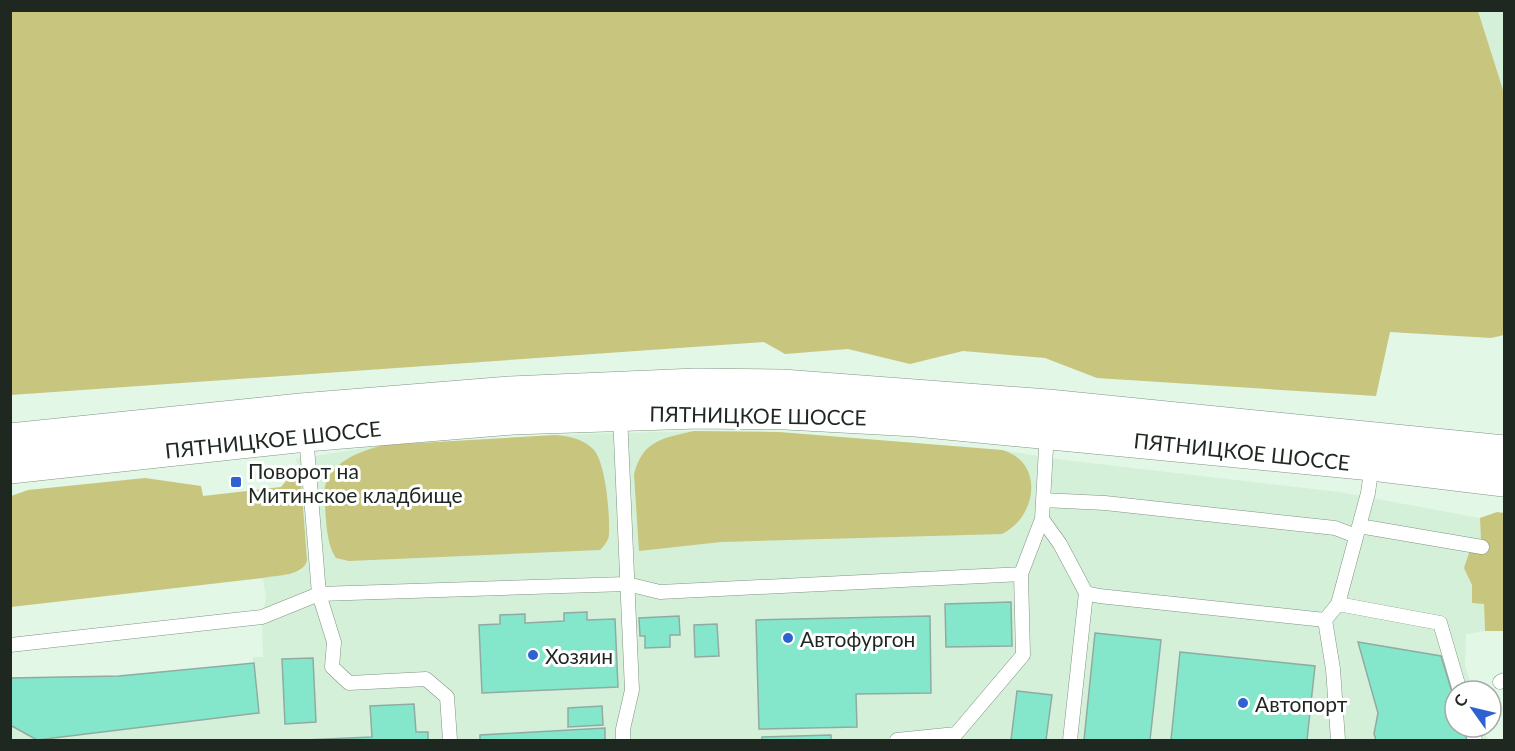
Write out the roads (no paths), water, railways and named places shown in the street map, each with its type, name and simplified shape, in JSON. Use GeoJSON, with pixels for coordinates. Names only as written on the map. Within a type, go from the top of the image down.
{"type":"FeatureCollection","features":[{"type":"Feature","properties":{"kind":"main road","name":"ПЯТНИЦКОЕ ШОССЕ"},"geometry":{"type":"LineString","coordinates":[[10,441],[301,410],[510,393],[614,387],[782,386],[1504,480]]}},
{"type":"Feature","properties":{"kind":"main road","name":"ПЯТНИЦКОЕ ШОССЕ"},"geometry":{"type":"LineString","coordinates":[[10,466],[306,435],[512,418],[620,413],[786,413],[916,420],[1047,419],[1504,452]]}},
{"type":"Feature","properties":{"kind":"lane"},"geometry":{"type":"LineString","coordinates":[[620,413],[632,690],[623,729],[623,741]]}},
{"type":"Feature","properties":{"kind":"lane"},"geometry":{"type":"LineString","coordinates":[[897,741],[956,737],[1023,655],[1021,574],[1042,519],[1047,419]]}},
{"type":"Feature","properties":{"kind":"lane"},"geometry":{"type":"LineString","coordinates":[[306,435],[319,594],[334,642],[332,667],[349,683],[426,678],[447,697],[450,741]]}},
{"type":"Feature","properties":{"kind":"lane"},"geometry":{"type":"LineString","coordinates":[[1338,741],[1334,669],[1325,620],[1338,604],[1368,493],[1372,464]]}},
{"type":"Feature","properties":{"kind":"lane"},"geometry":{"type":"LineString","coordinates":[[1042,500],[1105,503],[1335,528],[1482,547]]}},
{"type":"Feature","properties":{"kind":"lane"},"geometry":{"type":"LineString","coordinates":[[1042,519],[1060,544],[1086,593],[1070,741]]}},
{"type":"Feature","properties":{"kind":"lane"},"geometry":{"type":"LineString","coordinates":[[10,645],[262,617],[319,594],[627,584],[660,592],[1021,574]]}},
{"type":"Feature","properties":{"kind":"lane"},"geometry":{"type":"LineString","coordinates":[[1086,593],[1098,597],[1325,620]]}},
{"type":"Feature","properties":{"kind":"lane"},"geometry":{"type":"LineString","coordinates":[[1338,604],[1440,623],[1456,679]]}},
{"type":"Feature","properties":{"kind":"place","name":"Поворот на Митинское кладбище"},"geometry":{"type":"Point","coordinates":[236,482]}},
{"type":"Feature","properties":{"kind":"place","name":"Автофургон"},"geometry":{"type":"Point","coordinates":[788,638]}},
{"type":"Feature","properties":{"kind":"place","name":"Хозяин"},"geometry":{"type":"Point","coordinates":[533,655]}},
{"type":"Feature","properties":{"kind":"place","name":"Автопорт"},"geometry":{"type":"Point","coordinates":[1243,703]}}]}
